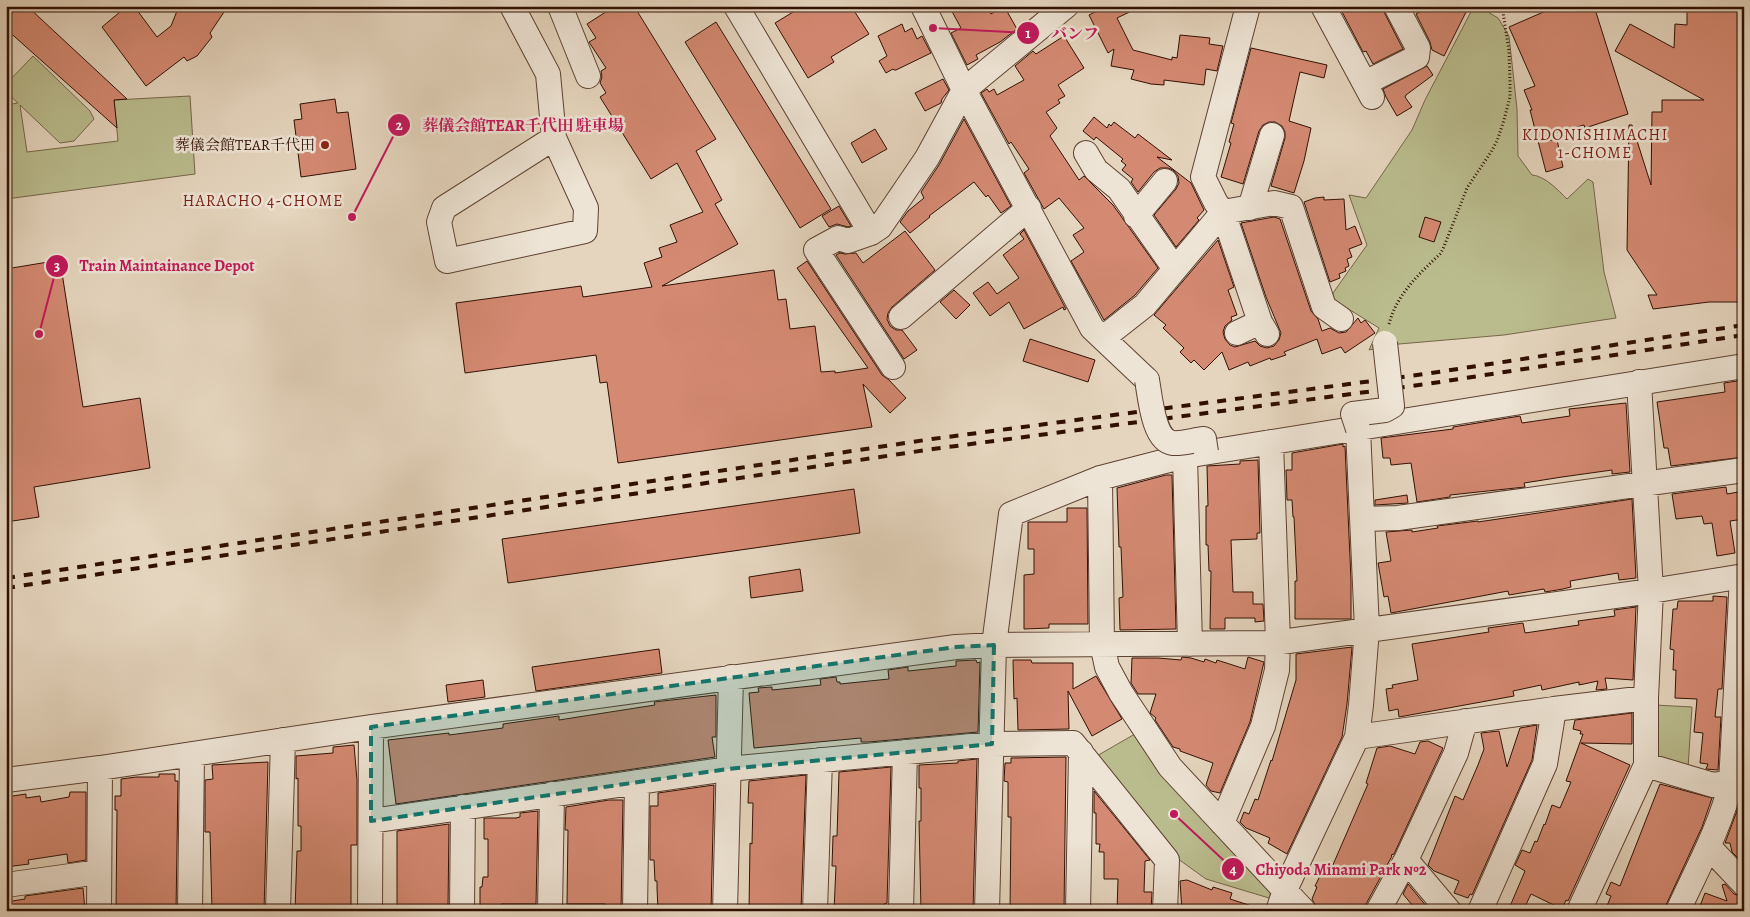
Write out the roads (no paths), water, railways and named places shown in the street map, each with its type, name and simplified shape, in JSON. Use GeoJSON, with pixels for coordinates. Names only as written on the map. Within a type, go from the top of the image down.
{"type":"FeatureCollection","features":[{"type":"Feature","properties":{"kind":"street"},"geometry":{"type":"LineString","coordinates":[[512,6],[548,74],[554,138],[586,208],[585,231],[447,261],[439,222],[444,208],[554,138]]}},
{"type":"Feature","properties":{"kind":"street"},"geometry":{"type":"LineString","coordinates":[[560,6],[588,76]]}},
{"type":"Feature","properties":{"kind":"street"},"geometry":{"type":"LineString","coordinates":[[736,6],[871,233]]}},
{"type":"Feature","properties":{"kind":"street"},"geometry":{"type":"LineString","coordinates":[[923,6],[964,90],[1092,328],[1147,380],[1152,410],[1160,434],[1166,441],[1173,443],[1204,439],[1196,454],[1190,644]]}},
{"type":"Feature","properties":{"kind":"street"},"geometry":{"type":"LineString","coordinates":[[893,367],[816,250],[838,238],[848,241],[871,233],[880,227],[927,158],[964,90],[1066,6]]}},
{"type":"Feature","properties":{"kind":"street"},"geometry":{"type":"LineString","coordinates":[[1237,333],[1264,328],[1223,212],[1203,177],[1248,6]]}},
{"type":"Feature","properties":{"kind":"street"},"geometry":{"type":"LineString","coordinates":[[1323,6],[1373,88],[1416,57],[1418,48],[1396,6]]}},
{"type":"Feature","properties":{"kind":"street"},"geometry":{"type":"LineString","coordinates":[[1250,208],[1272,135]]}},
{"type":"Feature","properties":{"kind":"street"},"geometry":{"type":"LineString","coordinates":[[1086,153],[1096,170],[1119,189],[1136,216],[1175,269]]}},
{"type":"Feature","properties":{"kind":"street"},"geometry":{"type":"LineString","coordinates":[[1136,216],[1165,181]]}},
{"type":"Feature","properties":{"kind":"street"},"geometry":{"type":"LineString","coordinates":[[1104,338],[1145,304],[1223,212],[1274,203],[1291,207],[1324,306],[1341,319]]}},
{"type":"Feature","properties":{"kind":"street"},"geometry":{"type":"LineString","coordinates":[[901,317],[1029,208]]}},
{"type":"Feature","properties":{"kind":"street"},"geometry":{"type":"LineString","coordinates":[[1282,901],[1357,737],[1367,629],[1358,429],[1353,414],[1385,410],[1392,406],[1385,343]]}},
{"type":"Feature","properties":{"kind":"street"},"geometry":{"type":"LineString","coordinates":[[987,911],[994,645],[1011,514],[1100,478],[1196,454],[1744,366]]}},
{"type":"Feature","properties":{"kind":"street"},"geometry":{"type":"LineString","coordinates":[[1579,911],[1646,764],[1646,698],[1651,591],[1640,382]]}},
{"type":"Feature","properties":{"kind":"street"},"geometry":{"type":"LineString","coordinates":[[1222,823],[1263,726],[1277,670],[1278,642],[1271,442]]}},
{"type":"Feature","properties":{"kind":"street"},"geometry":{"type":"LineString","coordinates":[[1363,519],[1398,518],[1744,470]]}},
{"type":"Feature","properties":{"kind":"street"},"geometry":{"type":"LineString","coordinates":[[1100,478],[1102,644],[1107,667],[1121,694],[1170,767],[1222,823],[1282,901],[1304,911]]}},
{"type":"Feature","properties":{"kind":"street"},"geometry":{"type":"LineString","coordinates":[[6,780],[100,768],[371,727],[956,647],[1278,642],[1651,591],[1743,576],[1737,782],[1709,847],[1700,861],[1678,911]]}},
{"type":"Feature","properties":{"kind":"street"},"geometry":{"type":"LineString","coordinates":[[725,911],[731,677]]}},
{"type":"Feature","properties":{"kind":"street"},"geometry":{"type":"LineString","coordinates":[[1357,737],[1646,698]]}},
{"type":"Feature","properties":{"kind":"street"},"geometry":{"type":"LineString","coordinates":[[1480,911],[1545,764],[1554,709]]}},
{"type":"Feature","properties":{"kind":"street"},"geometry":{"type":"LineString","coordinates":[[1378,911],[1406,860],[1456,753],[1465,721]]}},
{"type":"Feature","properties":{"kind":"street"},"geometry":{"type":"LineString","coordinates":[[370,911],[371,727]]}},
{"type":"Feature","properties":{"kind":"street"},"geometry":{"type":"LineString","coordinates":[[278,911],[283,740]]}},
{"type":"Feature","properties":{"kind":"street"},"geometry":{"type":"LineString","coordinates":[[371,821],[728,769],[992,744],[1073,743],[1167,860],[1165,911]]}},
{"type":"Feature","properties":{"kind":"street"},"geometry":{"type":"LineString","coordinates":[[901,911],[905,752]]}},
{"type":"Feature","properties":{"kind":"street"},"geometry":{"type":"LineString","coordinates":[[1078,911],[1081,752]]}},
{"type":"Feature","properties":{"kind":"street"},"geometry":{"type":"LineString","coordinates":[[190,911],[192,754]]}},
{"type":"Feature","properties":{"kind":"street"},"geometry":{"type":"LineString","coordinates":[[815,911],[820,760]]}},
{"type":"Feature","properties":{"kind":"street"},"geometry":{"type":"LineString","coordinates":[[1646,764],[1713,784],[1737,782]]}},
{"type":"Feature","properties":{"kind":"street"},"geometry":{"type":"LineString","coordinates":[[99,911],[100,768]]}},
{"type":"Feature","properties":{"kind":"street"},"geometry":{"type":"LineString","coordinates":[[635,911],[637,782]]}},
{"type":"Feature","properties":{"kind":"street"},"geometry":{"type":"LineString","coordinates":[[550,911],[552,794]]}},
{"type":"Feature","properties":{"kind":"street"},"geometry":{"type":"LineString","coordinates":[[462,911],[463,807]]}},
{"type":"Feature","properties":{"kind":"street"},"geometry":{"type":"LineString","coordinates":[[1709,847],[1744,884]]}},
{"type":"Feature","properties":{"kind":"street"},"geometry":{"type":"LineString","coordinates":[[1406,860],[1449,911]]}},
{"type":"Feature","properties":{"kind":"street"},"geometry":{"type":"LineString","coordinates":[[6,886],[99,872]]}},
{"type":"Feature","properties":{"kind":"railway"},"geometry":{"type":"LineString","coordinates":[[6,578],[932,439],[1425,374],[1744,325]]}},
{"type":"Feature","properties":{"kind":"railway"},"geometry":{"type":"LineString","coordinates":[[6,588],[933,449],[1427,384],[1744,335]]}},
{"type":"Feature","properties":{"kind":"place","name":"バンフ"},"geometry":{"type":"Point","coordinates":[933,28]}},
{"type":"Feature","properties":{"kind":"place","name":"葬儀会館TEAR千代田"},"geometry":{"type":"Point","coordinates":[325,145]}},
{"type":"Feature","properties":{"kind":"place","name":"葬儀会館TEAR千代田 駐車場"},"geometry":{"type":"Point","coordinates":[352,217]}},
{"type":"Feature","properties":{"kind":"place","name":"Train Maintainance Depot"},"geometry":{"type":"Point","coordinates":[39,334]}},
{"type":"Feature","properties":{"kind":"place","name":"Chiyoda Minami Park №2"},"geometry":{"type":"Point","coordinates":[1174,814]}},
{"type":"Feature","properties":{"kind":"district","name":"KIDONISHIMACHI 1-CHOME"},"geometry":{"type":"Point","coordinates":[1595,143]}},
{"type":"Feature","properties":{"kind":"district","name":"HARACHO 4-CHOME"},"geometry":{"type":"Point","coordinates":[263,200]}}]}
